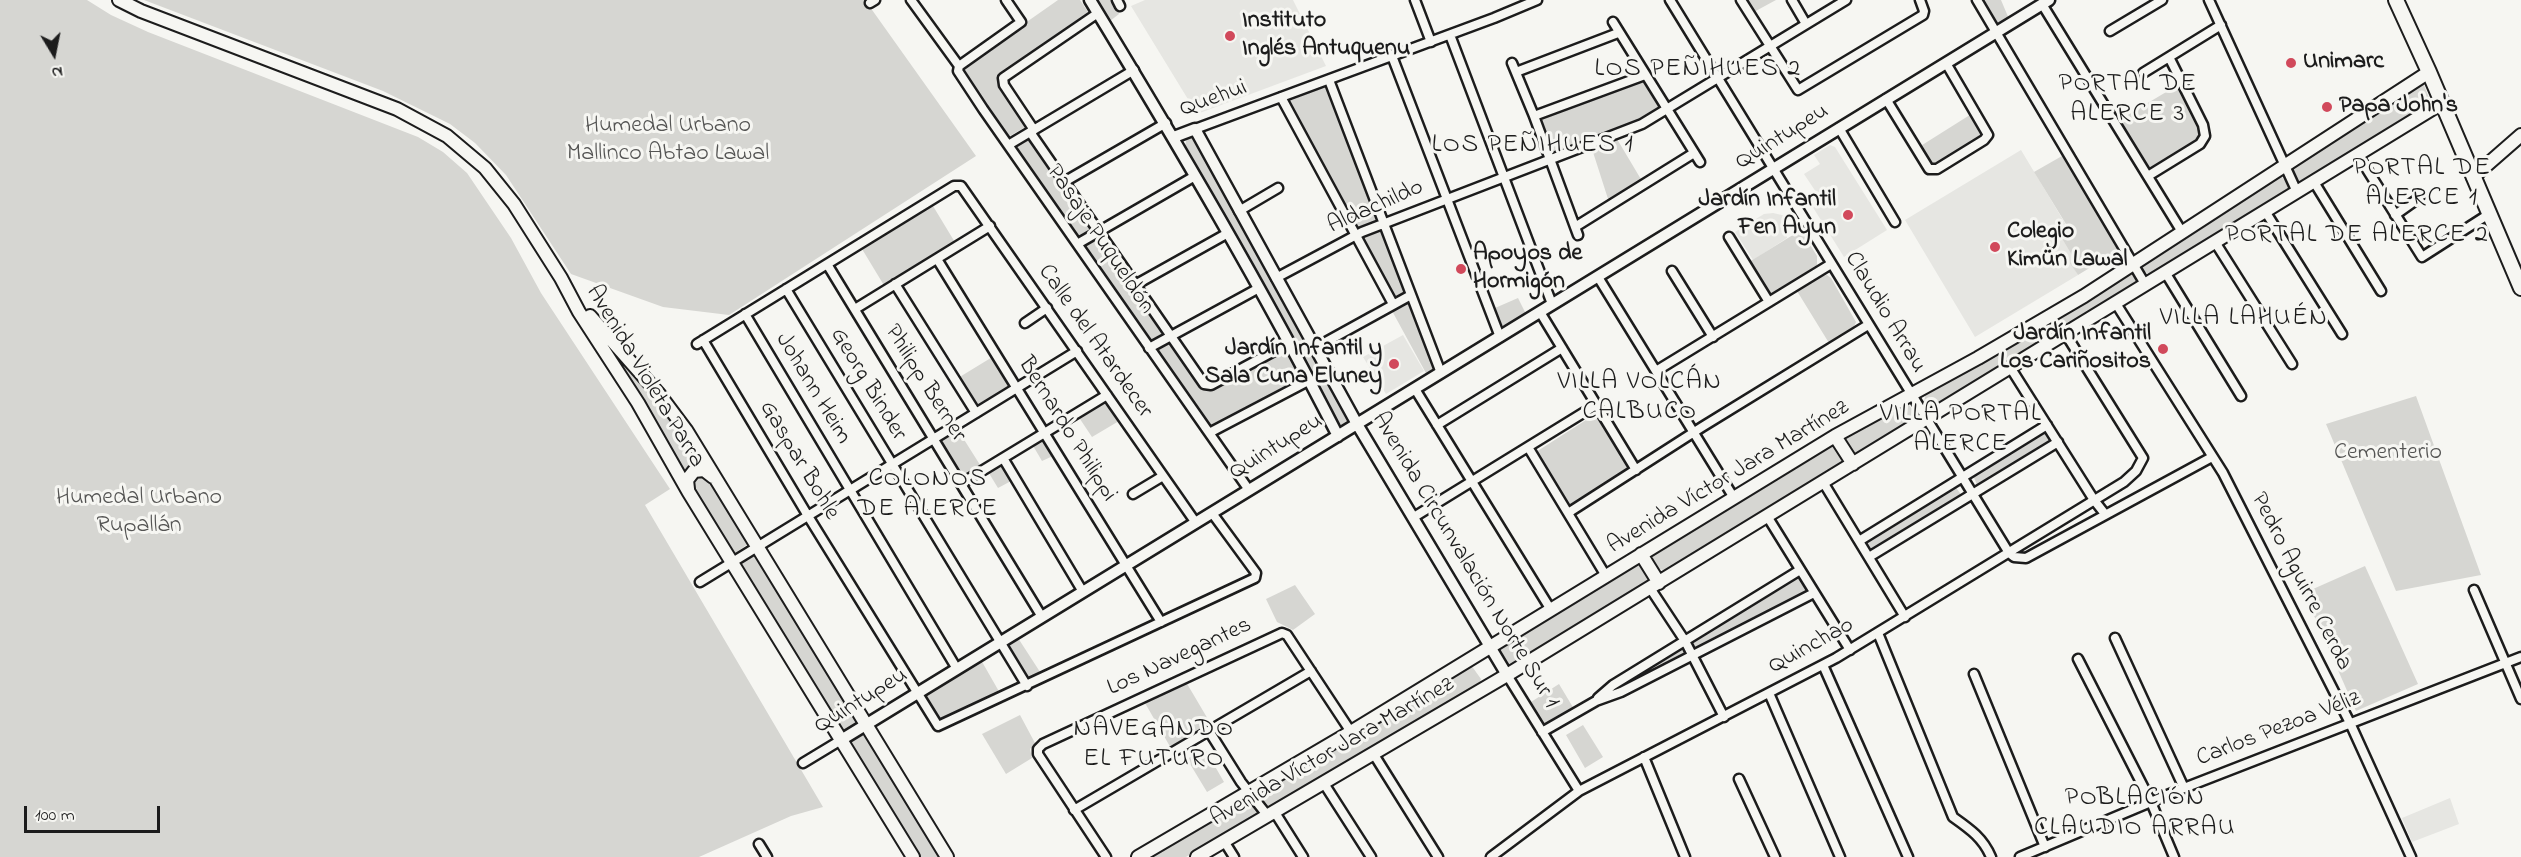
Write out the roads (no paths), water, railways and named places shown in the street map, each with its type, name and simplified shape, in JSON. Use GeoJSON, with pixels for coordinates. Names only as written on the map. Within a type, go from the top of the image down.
{"type":"FeatureCollection","features":[{"type":"Feature","properties":{"kind":"main road"},"geometry":{"type":"LineString","coordinates":[[119,0],[141,11],[397,110],[447,136],[475,158],[505,191],[567,288]]}},
{"type":"Feature","properties":{"kind":"main road"},"geometry":{"type":"LineString","coordinates":[[2396,0],[2521,288]]}},
{"type":"Feature","properties":{"kind":"main road","name":"Avenida Víctor Jara Martínez"},"geometry":{"type":"LineString","coordinates":[[1138,857],[1351,732],[1835,436],[2029,328],[2133,264],[2429,72]]}},
{"type":"Feature","properties":{"kind":"main road","name":"Avenida Víctor Jara Martínez"},"geometry":{"type":"LineString","coordinates":[[1197,857],[1507,675],[2442,103]]}},
{"type":"Feature","properties":{"kind":"main road"},"geometry":{"type":"LineString","coordinates":[[2473,177],[2521,135]]}},
{"type":"Feature","properties":{"kind":"main road","name":"Avenida Violeta Parra"},"geometry":{"type":"LineString","coordinates":[[567,288],[678,417],[947,857]]}},
{"type":"Feature","properties":{"kind":"main road","name":"Avenida Violeta Parra"},"geometry":{"type":"LineString","coordinates":[[567,288],[638,403],[688,491],[913,857]]}},
{"type":"Feature","properties":{"kind":"main road"},"geometry":{"type":"LineString","coordinates":[[1835,436],[1853,464]]}},
{"type":"Feature","properties":{"kind":"main road"},"geometry":{"type":"LineString","coordinates":[[688,491],[687,480],[694,471],[704,470],[714,477]]}},
{"type":"Feature","properties":{"kind":"main road"},"geometry":{"type":"LineString","coordinates":[[1641,554],[1654,585]]}},
{"type":"Feature","properties":{"kind":"street","name":"Pasaje Puqueldón"},"geometry":{"type":"LineString","coordinates":[[911,0],[959,66],[958,71],[1207,432],[1211,432],[1250,490]]}},
{"type":"Feature","properties":{"kind":"street"},"geometry":{"type":"LineString","coordinates":[[959,66],[1021,22],[1006,0]]}},
{"type":"Feature","properties":{"kind":"street","name":"Avenida Circunvalación Norte Sur 1"},"geometry":{"type":"LineString","coordinates":[[1090,0],[1174,137],[1310,380],[1338,436]]}},
{"type":"Feature","properties":{"kind":"street"},"geometry":{"type":"LineString","coordinates":[[1415,0],[1431,42]]}},
{"type":"Feature","properties":{"kind":"street","name":"Quehui"},"geometry":{"type":"LineString","coordinates":[[1174,137],[1450,35],[1537,0]]}},
{"type":"Feature","properties":{"kind":"street","name":"Claudio Arrau"},"geometry":{"type":"LineString","coordinates":[[1670,0],[2009,553]]}},
{"type":"Feature","properties":{"kind":"street"},"geometry":{"type":"LineString","coordinates":[[1742,0],[1797,89],[1800,90],[1923,15],[1920,0]]}},
{"type":"Feature","properties":{"kind":"street"},"geometry":{"type":"LineString","coordinates":[[1792,0],[1806,24]]}},
{"type":"Feature","properties":{"kind":"street","name":"Aldachildo"},"geometry":{"type":"LineString","coordinates":[[1276,278],[1356,235],[1642,124],[1846,0]]}},
{"type":"Feature","properties":{"kind":"street"},"geometry":{"type":"LineString","coordinates":[[1977,0],[2145,284]]}},
{"type":"Feature","properties":{"kind":"street"},"geometry":{"type":"LineString","coordinates":[[2110,31],[2162,0]]}},
{"type":"Feature","properties":{"kind":"street"},"geometry":{"type":"LineString","coordinates":[[2209,0],[2297,192]]}},
{"type":"Feature","properties":{"kind":"street"},"geometry":{"type":"LineString","coordinates":[[2046,2],[2182,232]]}},
{"type":"Feature","properties":{"kind":"street","name":"Quintupeu"},"geometry":{"type":"LineString","coordinates":[[803,763],[2046,2]]}},
{"type":"Feature","properties":{"kind":"street","name":"Pasaje Puqueldón"},"geometry":{"type":"LineString","coordinates":[[1098,13],[1005,76],[1003,80],[1032,131],[1064,182],[1207,386],[1289,343]]}},
{"type":"Feature","properties":{"kind":"street"},"geometry":{"type":"LineString","coordinates":[[1613,22],[1700,162]]}},
{"type":"Feature","properties":{"kind":"street"},"geometry":{"type":"LineString","coordinates":[[2143,73],[2221,26]]}},
{"type":"Feature","properties":{"kind":"street"},"geometry":{"type":"LineString","coordinates":[[1618,33],[1514,68],[1577,231],[1694,153]]}},
{"type":"Feature","properties":{"kind":"street"},"geometry":{"type":"LineString","coordinates":[[1450,35],[1552,304]]}},
{"type":"Feature","properties":{"kind":"street"},"geometry":{"type":"LineString","coordinates":[[1392,56],[1500,337]]}},
{"type":"Feature","properties":{"kind":"street"},"geometry":{"type":"LineString","coordinates":[[2148,176],[2200,144],[2205,136],[2203,125],[2169,57]]}},
{"type":"Feature","properties":{"kind":"street"},"geometry":{"type":"LineString","coordinates":[[1886,99],[1929,169],[1937,169],[1988,135],[1987,129],[1946,63]]}},
{"type":"Feature","properties":{"kind":"street"},"geometry":{"type":"LineString","coordinates":[[1010,144],[1134,70]]}},
{"type":"Feature","properties":{"kind":"street"},"geometry":{"type":"LineString","coordinates":[[1534,116],[1645,75]]}},
{"type":"Feature","properties":{"kind":"street"},"geometry":{"type":"LineString","coordinates":[[1329,80],[1441,373]]}},
{"type":"Feature","properties":{"kind":"street"},"geometry":{"type":"LineString","coordinates":[[1281,97],[1394,304]]}},
{"type":"Feature","properties":{"kind":"street"},"geometry":{"type":"LineString","coordinates":[[1064,182],[1166,123]]}},
{"type":"Feature","properties":{"kind":"street"},"geometry":{"type":"LineString","coordinates":[[1839,128],[1895,222]]}},
{"type":"Feature","properties":{"kind":"street","name":"Avenida Circunvalación Norte Sur 1"},"geometry":{"type":"LineString","coordinates":[[1195,129],[1357,424],[1579,791]]}},
{"type":"Feature","properties":{"kind":"street"},"geometry":{"type":"LineString","coordinates":[[2358,155],[2422,257],[2489,214]]}},
{"type":"Feature","properties":{"kind":"street"},"geometry":{"type":"LineString","coordinates":[[1078,243],[1196,176]]}},
{"type":"Feature","properties":{"kind":"street"},"geometry":{"type":"LineString","coordinates":[[2314,182],[2381,291]]}},
{"type":"Feature","properties":{"kind":"street","name":"Calle del Atardecer"},"geometry":{"type":"LineString","coordinates":[[827,264],[954,186],[963,187],[1196,523]]}},
{"type":"Feature","properties":{"kind":"street"},"geometry":{"type":"LineString","coordinates":[[1239,211],[1278,188]]}},
{"type":"Feature","properties":{"kind":"street"},"geometry":{"type":"LineString","coordinates":[[2395,214],[2419,198]]}},
{"type":"Feature","properties":{"kind":"street"},"geometry":{"type":"LineString","coordinates":[[2265,211],[2342,334]]}},
{"type":"Feature","properties":{"kind":"street"},"geometry":{"type":"LineString","coordinates":[[855,309],[990,226]]}},
{"type":"Feature","properties":{"kind":"street"},"geometry":{"type":"LineString","coordinates":[[1135,285],[1228,233]]}},
{"type":"Feature","properties":{"kind":"street"},"geometry":{"type":"LineString","coordinates":[[1729,237],[1769,302]]}},
{"type":"Feature","properties":{"kind":"street"},"geometry":{"type":"LineString","coordinates":[[2215,242],[2292,364]]}},
{"type":"Feature","properties":{"kind":"street","name":"Bernardo Philippi"},"geometry":{"type":"LineString","coordinates":[[937,259],[1161,622]]}},
{"type":"Feature","properties":{"kind":"street"},"geometry":{"type":"LineString","coordinates":[[745,314],[827,264]]}},
{"type":"Feature","properties":{"kind":"street","name":"Philipp Berner"},"geometry":{"type":"LineString","coordinates":[[827,264],[1042,617]]}},
{"type":"Feature","properties":{"kind":"street"},"geometry":{"type":"LineString","coordinates":[[1656,371],[1831,264]]}},
{"type":"Feature","properties":{"kind":"street"},"geometry":{"type":"LineString","coordinates":[[1672,270],[1713,336]]}},
{"type":"Feature","properties":{"kind":"street"},"geometry":{"type":"LineString","coordinates":[[2165,272],[2241,396]]}},
{"type":"Feature","properties":{"kind":"street"},"geometry":{"type":"LineString","coordinates":[[1598,276],[1734,498]]}},
{"type":"Feature","properties":{"kind":"street"},"geometry":{"type":"LineString","coordinates":[[895,284],[976,413]]}},
{"type":"Feature","properties":{"kind":"street"},"geometry":{"type":"LineString","coordinates":[[1149,348],[1259,288]]}},
{"type":"Feature","properties":{"kind":"street","name":"Georg Binder"},"geometry":{"type":"LineString","coordinates":[[786,289],[1027,686]]}},
{"type":"Feature","properties":{"kind":"street"},"geometry":{"type":"LineString","coordinates":[[1315,348],[1411,295]]}},
{"type":"Feature","properties":{"kind":"street","name":"Pedro Aguirre Cerda"},"geometry":{"type":"LineString","coordinates":[[2115,302],[2223,473],[2350,723],[2411,857]]}},
{"type":"Feature","properties":{"kind":"street"},"geometry":{"type":"LineString","coordinates":[[1024,323],[1047,308]]}},
{"type":"Feature","properties":{"kind":"street"},"geometry":{"type":"LineString","coordinates":[[1540,312],[1636,470]]}},
{"type":"Feature","properties":{"kind":"street","name":"Gaspar Bohle"},"geometry":{"type":"LineString","coordinates":[[745,314],[700,342],[938,726],[1027,686]]}},
{"type":"Feature","properties":{"kind":"street","name":"Johann Heim"},"geometry":{"type":"LineString","coordinates":[[745,314],[957,669]]}},
{"type":"Feature","properties":{"kind":"street"},"geometry":{"type":"LineString","coordinates":[[1568,513],[1868,325]]}},
{"type":"Feature","properties":{"kind":"street","name":"Quinchao"},"geometry":{"type":"LineString","coordinates":[[1491,857],[1579,791],[1850,650],[2124,482],[2136,471],[2142,458],[2065,333]]}},
{"type":"Feature","properties":{"kind":"street"},"geometry":{"type":"LineString","coordinates":[[1437,425],[1562,348]]}},
{"type":"Feature","properties":{"kind":"street"},"geometry":{"type":"LineString","coordinates":[[700,582],[1077,351]]}},
{"type":"Feature","properties":{"kind":"street"},"geometry":{"type":"LineString","coordinates":[[2010,367],[2105,514]]}},
{"type":"Feature","properties":{"kind":"street"},"geometry":{"type":"LineString","coordinates":[[1211,432],[1310,380]]}},
{"type":"Feature","properties":{"kind":"street"},"geometry":{"type":"LineString","coordinates":[[1415,388],[1551,610]]}},
{"type":"Feature","properties":{"kind":"street"},"geometry":{"type":"LineString","coordinates":[[962,483],[1107,395]]}},
{"type":"Feature","properties":{"kind":"street"},"geometry":{"type":"LineString","coordinates":[[1414,517],[1596,405]]}},
{"type":"Feature","properties":{"kind":"street"},"geometry":{"type":"LineString","coordinates":[[1859,541],[2047,425]]}},
{"type":"Feature","properties":{"kind":"street"},"geometry":{"type":"LineString","coordinates":[[1869,557],[2058,442]]}},
{"type":"Feature","properties":{"kind":"street"},"geometry":{"type":"LineString","coordinates":[[1528,447],[1606,576]]}},
{"type":"Feature","properties":{"kind":"street"},"geometry":{"type":"LineString","coordinates":[[2009,553],[2014,557],[2026,558],[2212,457]]}},
{"type":"Feature","properties":{"kind":"street"},"geometry":{"type":"LineString","coordinates":[[1003,458],[1083,592]]}},
{"type":"Feature","properties":{"kind":"street"},"geometry":{"type":"LineString","coordinates":[[1133,494],[1163,476]]}},
{"type":"Feature","properties":{"kind":"street"},"geometry":{"type":"LineString","coordinates":[[1823,482],[1905,617]]}},
{"type":"Feature","properties":{"kind":"street"},"geometry":{"type":"LineString","coordinates":[[1027,686],[1256,575],[1212,513]]}},
{"type":"Feature","properties":{"kind":"street"},"geometry":{"type":"LineString","coordinates":[[1767,516],[1850,650]]}},
{"type":"Feature","properties":{"kind":"street"},"geometry":{"type":"LineString","coordinates":[[1596,701],[1613,685],[1800,570]]}},
{"type":"Feature","properties":{"kind":"street"},"geometry":{"type":"LineString","coordinates":[[1654,585],[1724,717]]}},
{"type":"Feature","properties":{"kind":"street"},"geometry":{"type":"LineString","coordinates":[[2474,590],[2521,699]]}},
{"type":"Feature","properties":{"kind":"street"},"geometry":{"type":"LineString","coordinates":[[1542,732],[1596,701],[1621,692],[1814,593]]}},
{"type":"Feature","properties":{"kind":"street","name":"Los Navegantes"},"geometry":{"type":"LineString","coordinates":[[1106,857],[1038,754],[1038,749],[1043,744],[1278,633],[1287,635],[1351,732]]}},
{"type":"Feature","properties":{"kind":"street"},"geometry":{"type":"LineString","coordinates":[[1878,633],[1953,817],[1974,831],[1985,843],[1992,857]]}},
{"type":"Feature","properties":{"kind":"street"},"geometry":{"type":"LineString","coordinates":[[2115,638],[2184,788]]}},
{"type":"Feature","properties":{"kind":"street","name":"Carlos Pezoa Véliz"},"geometry":{"type":"LineString","coordinates":[[2020,857],[2184,788],[2521,657]]}},
{"type":"Feature","properties":{"kind":"street"},"geometry":{"type":"LineString","coordinates":[[2078,659],[2151,802],[2174,857]]}},
{"type":"Feature","properties":{"kind":"street"},"geometry":{"type":"LineString","coordinates":[[1823,665],[1908,857]]}},
{"type":"Feature","properties":{"kind":"street"},"geometry":{"type":"LineString","coordinates":[[1074,810],[1311,671]]}},
{"type":"Feature","properties":{"kind":"street"},"geometry":{"type":"LineString","coordinates":[[1974,674],[2045,847]]}},
{"type":"Feature","properties":{"kind":"street"},"geometry":{"type":"LineString","coordinates":[[1769,693],[1840,857]]}},
{"type":"Feature","properties":{"kind":"street"},"geometry":{"type":"LineString","coordinates":[[1209,731],[1250,792],[1270,813],[1303,857]]}},
{"type":"Feature","properties":{"kind":"street"},"geometry":{"type":"LineString","coordinates":[[1373,753],[1438,857]]}},
{"type":"Feature","properties":{"kind":"street"},"geometry":{"type":"LineString","coordinates":[[1644,757],[1685,857]]}},
{"type":"Feature","properties":{"kind":"street"},"geometry":{"type":"LineString","coordinates":[[1739,779],[1775,857]]}},
{"type":"Feature","properties":{"kind":"street"},"geometry":{"type":"LineString","coordinates":[[1323,782],[1371,857]]}},
{"type":"Feature","properties":{"kind":"street"},"geometry":{"type":"LineString","coordinates":[[1224,841],[1234,857]]}},
{"type":"Feature","properties":{"kind":"street"},"geometry":{"type":"LineString","coordinates":[[759,844],[767,857]]}},
{"type":"Feature","properties":{"kind":"place","name":"Instituto Inglés Antuquenu"},"geometry":{"type":"Point","coordinates":[1230,36]}},
{"type":"Feature","properties":{"kind":"place","name":"Unimarc"},"geometry":{"type":"Point","coordinates":[2291,63]}},
{"type":"Feature","properties":{"kind":"place","name":"Papa John's"},"geometry":{"type":"Point","coordinates":[2327,107]}},
{"type":"Feature","properties":{"kind":"place","name":"Jardín Infantil Fen Ayun"},"geometry":{"type":"Point","coordinates":[1848,215]}},
{"type":"Feature","properties":{"kind":"place","name":"Colegio Kimün Lawal"},"geometry":{"type":"Point","coordinates":[1995,247]}},
{"type":"Feature","properties":{"kind":"place","name":"Apoyos de Hormigón"},"geometry":{"type":"Point","coordinates":[1461,269]}},
{"type":"Feature","properties":{"kind":"place","name":"Jardín Infantil Los Cariñositos"},"geometry":{"type":"Point","coordinates":[2163,349]}},
{"type":"Feature","properties":{"kind":"place","name":"Jardín Infantil y Sala Cuna Eluney"},"geometry":{"type":"Point","coordinates":[1394,364]}},
{"type":"Feature","properties":{"kind":"district","name":"LOS PEÑIHUES 2"},"geometry":{"type":"Point","coordinates":[1698,71]}},
{"type":"Feature","properties":{"kind":"district","name":"PORTAL DE ALERCE 3"},"geometry":{"type":"Point","coordinates":[2128,101]}},
{"type":"Feature","properties":{"kind":"district","name":"LOS PEÑIHUES 1"},"geometry":{"type":"Point","coordinates":[1533,147]}},
{"type":"Feature","properties":{"kind":"district","name":"PORTAL DE ALERCE 1"},"geometry":{"type":"Point","coordinates":[2422,185]}},
{"type":"Feature","properties":{"kind":"district","name":"PORTAL DE ALERCE 2"},"geometry":{"type":"Point","coordinates":[2357,237]}},
{"type":"Feature","properties":{"kind":"district","name":"VILLA LAHUÉN"},"geometry":{"type":"Point","coordinates":[2244,320]}},
{"type":"Feature","properties":{"kind":"district","name":"VILLA VOLCÁN CALBUCO"},"geometry":{"type":"Point","coordinates":[1640,399]}},
{"type":"Feature","properties":{"kind":"district","name":"VILLA PORTAL ALERCE"},"geometry":{"type":"Point","coordinates":[1961,430]}},
{"type":"Feature","properties":{"kind":"district","name":"COLONOS DE ALERCE"},"geometry":{"type":"Point","coordinates":[928,496]}},
{"type":"Feature","properties":{"kind":"district","name":"NAVEGANDO EL FUTURO"},"geometry":{"type":"Point","coordinates":[1154,746]}},
{"type":"Feature","properties":{"kind":"district","name":"POBLACIÓN CLAUDIO ARRAU"},"geometry":{"type":"Point","coordinates":[2135,815]}},
{"type":"Feature","properties":{"kind":"park label","name":"Humedal Urbano Mallinco Abtao Lawal"},"geometry":{"type":"Point","coordinates":[668,141]}},
{"type":"Feature","properties":{"kind":"park label","name":"Cementerio"},"geometry":{"type":"Point","coordinates":[2388,454]}},
{"type":"Feature","properties":{"kind":"park label","name":"Humedal Urbano Rupallán"},"geometry":{"type":"Point","coordinates":[139,513]}}]}
